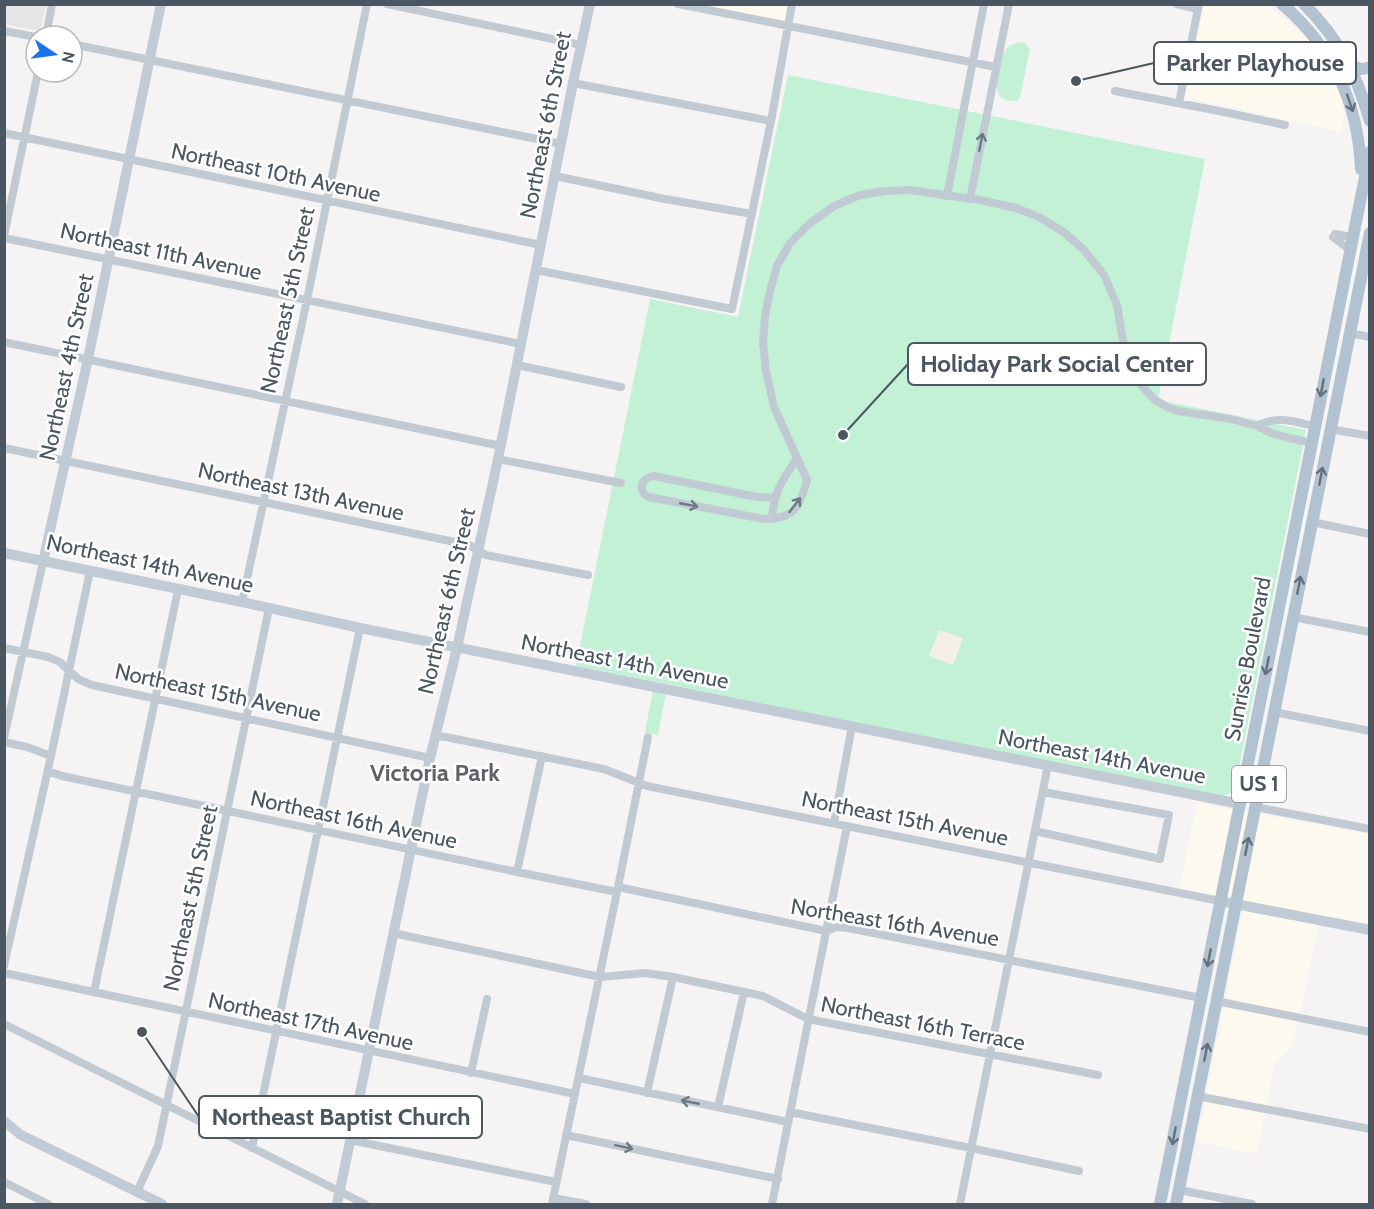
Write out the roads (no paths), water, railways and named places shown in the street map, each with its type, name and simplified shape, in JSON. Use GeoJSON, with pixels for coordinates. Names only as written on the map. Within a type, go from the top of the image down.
{"type":"FeatureCollection","features":[{"type":"Feature","properties":{"kind":"main road","name":"US 1"},"geometry":{"type":"LineString","coordinates":[[1282,4],[1316,39],[1328,56],[1346,92],[1358,132],[1361,191]]}},
{"type":"Feature","properties":{"kind":"main road"},"geometry":{"type":"LineString","coordinates":[[1304,4],[1339,45],[1358,82],[1370,121]]}},
{"type":"Feature","properties":{"kind":"main road"},"geometry":{"type":"LineString","coordinates":[[1347,60],[1359,69],[1370,67]]}},
{"type":"Feature","properties":{"kind":"main road"},"geometry":{"type":"LineString","coordinates":[[1361,191],[1370,152]]}},
{"type":"Feature","properties":{"kind":"main road","name":"Sunrise Boulevard"},"geometry":{"type":"LineString","coordinates":[[1160,1204],[1361,191]]}},
{"type":"Feature","properties":{"kind":"main road","name":"Sunrise Boulevard"},"geometry":{"type":"LineString","coordinates":[[1176,1204],[1369,238]]}},
{"type":"Feature","properties":{"kind":"main road"},"geometry":{"type":"LineString","coordinates":[[1333,331],[1340,340],[1345,356]]}},
{"type":"Feature","properties":{"kind":"main road"},"geometry":{"type":"LineString","coordinates":[[1315,426],[1323,440],[1326,453]]}},
{"type":"Feature","properties":{"kind":"main road"},"geometry":{"type":"LineString","coordinates":[[1282,590],[1285,606],[1293,617]]}},
{"type":"Feature","properties":{"kind":"main road"},"geometry":{"type":"LineString","coordinates":[[1182,1092],[1189,1099],[1194,1113]]}},
{"type":"Feature","properties":{"kind":"street"},"geometry":{"type":"LineString","coordinates":[[48,24],[52,4]]}},
{"type":"Feature","properties":{"kind":"street","name":"Northeast 4th Street"},"geometry":{"type":"LineString","coordinates":[[4,738],[88,359],[161,4]]}},
{"type":"Feature","properties":{"kind":"street","name":"Northeast 5th Street"},"geometry":{"type":"LineString","coordinates":[[242,602],[307,300],[367,4]]}},
{"type":"Feature","properties":{"kind":"street"},"geometry":{"type":"LineString","coordinates":[[387,4],[581,45]]}},
{"type":"Feature","properties":{"kind":"street","name":"Northeast 6th Street"},"geometry":{"type":"LineString","coordinates":[[337,1204],[410,849],[501,446],[590,4]]}},
{"type":"Feature","properties":{"kind":"street"},"geometry":{"type":"LineString","coordinates":[[678,4],[996,67]]}},
{"type":"Feature","properties":{"kind":"street"},"geometry":{"type":"LineString","coordinates":[[536,270],[732,309],[792,4]]}},
{"type":"Feature","properties":{"kind":"street"},"geometry":{"type":"LineString","coordinates":[[947,196],[984,4]]}},
{"type":"Feature","properties":{"kind":"street"},"geometry":{"type":"LineString","coordinates":[[970,199],[1009,4]]}},
{"type":"Feature","properties":{"kind":"street"},"geometry":{"type":"LineString","coordinates":[[1177,4],[1199,7],[1179,103]]}},
{"type":"Feature","properties":{"kind":"street"},"geometry":{"type":"LineString","coordinates":[[4,31],[24,35]]}},
{"type":"Feature","properties":{"kind":"street"},"geometry":{"type":"LineString","coordinates":[[84,47],[561,144]]}},
{"type":"Feature","properties":{"kind":"street"},"geometry":{"type":"LineString","coordinates":[[573,83],[771,120]]}},
{"type":"Feature","properties":{"kind":"street"},"geometry":{"type":"LineString","coordinates":[[4,237],[35,84]]}},
{"type":"Feature","properties":{"kind":"street"},"geometry":{"type":"LineString","coordinates":[[1115,91],[1285,125]]}},
{"type":"Feature","properties":{"kind":"street","name":"Northeast 10th Avenue"},"geometry":{"type":"LineString","coordinates":[[4,133],[541,245]]}},
{"type":"Feature","properties":{"kind":"street"},"geometry":{"type":"LineString","coordinates":[[555,176],[752,214]]}},
{"type":"Feature","properties":{"kind":"street"},"geometry":{"type":"LineString","coordinates":[[775,498],[757,497],[654,476],[646,478],[641,490],[648,497],[764,519],[783,518],[795,509],[803,494],[806,476],[774,407],[766,371],[765,316],[770,291],[777,266],[790,243],[810,224],[834,206],[861,195],[876,192],[897,190],[923,192],[980,200],[1016,208],[1039,217],[1065,233],[1083,249],[1104,275],[1117,305],[1124,347],[1138,382],[1155,400],[1179,411],[1231,419],[1278,435],[1311,443]]}},
{"type":"Feature","properties":{"kind":"street"},"geometry":{"type":"LineString","coordinates":[[1351,244],[1334,235],[1351,244]]}},
{"type":"Feature","properties":{"kind":"street","name":"Northeast 11th Avenue"},"geometry":{"type":"LineString","coordinates":[[4,237],[521,344]]}},
{"type":"Feature","properties":{"kind":"street"},"geometry":{"type":"LineString","coordinates":[[1349,333],[1370,337]]}},
{"type":"Feature","properties":{"kind":"street"},"geometry":{"type":"LineString","coordinates":[[4,342],[501,446]]}},
{"type":"Feature","properties":{"kind":"street"},"geometry":{"type":"LineString","coordinates":[[517,365],[621,387]]}},
{"type":"Feature","properties":{"kind":"street"},"geometry":{"type":"LineString","coordinates":[[1257,426],[1265,421],[1281,419],[1315,426]]}},
{"type":"Feature","properties":{"kind":"street"},"geometry":{"type":"LineString","coordinates":[[1330,429],[1370,436]]}},
{"type":"Feature","properties":{"kind":"street","name":"Northeast 13th Avenue"},"geometry":{"type":"LineString","coordinates":[[4,448],[470,545],[486,555],[588,576]]}},
{"type":"Feature","properties":{"kind":"street"},"geometry":{"type":"LineString","coordinates":[[772,519],[777,492],[797,458]]}},
{"type":"Feature","properties":{"kind":"street"},"geometry":{"type":"LineString","coordinates":[[498,459],[621,483]]}},
{"type":"Feature","properties":{"kind":"street"},"geometry":{"type":"LineString","coordinates":[[789,471],[796,471],[806,476]]}},
{"type":"Feature","properties":{"kind":"street"},"geometry":{"type":"LineString","coordinates":[[1312,522],[1370,534]]}},
{"type":"Feature","properties":{"kind":"street","name":"Northeast 14th Avenue"},"geometry":{"type":"LineString","coordinates":[[4,553],[457,648],[1240,804]]}},
{"type":"Feature","properties":{"kind":"street"},"geometry":{"type":"LineString","coordinates":[[4,966],[90,571]]}},
{"type":"Feature","properties":{"kind":"street"},"geometry":{"type":"LineString","coordinates":[[94,992],[178,590]]}},
{"type":"Feature","properties":{"kind":"street","name":"Northeast 5th Street"},"geometry":{"type":"LineString","coordinates":[[137,1192],[158,1146],[269,608]]}},
{"type":"Feature","properties":{"kind":"street"},"geometry":{"type":"LineString","coordinates":[[1293,617],[1370,632]]}},
{"type":"Feature","properties":{"kind":"street"},"geometry":{"type":"LineString","coordinates":[[252,1148],[360,628]]}},
{"type":"Feature","properties":{"kind":"street","name":"Northeast 15th Avenue"},"geometry":{"type":"LineString","coordinates":[[4,648],[48,657],[60,662],[78,679],[92,685],[430,758]]}},
{"type":"Feature","properties":{"kind":"street"},"geometry":{"type":"LineString","coordinates":[[1274,712],[1370,731]]}},
{"type":"Feature","properties":{"kind":"street"},"geometry":{"type":"LineString","coordinates":[[834,823],[852,726]]}},
{"type":"Feature","properties":{"kind":"street","name":"Northeast 15th Avenue"},"geometry":{"type":"LineString","coordinates":[[435,736],[604,769],[647,786],[1370,930]]}},
{"type":"Feature","properties":{"kind":"street"},"geometry":{"type":"LineString","coordinates":[[586,1204],[553,1201],[648,737]]}},
{"type":"Feature","properties":{"kind":"street"},"geometry":{"type":"LineString","coordinates":[[4,742],[51,756]]}},
{"type":"Feature","properties":{"kind":"street"},"geometry":{"type":"LineString","coordinates":[[517,872],[542,756]]}},
{"type":"Feature","properties":{"kind":"street"},"geometry":{"type":"LineString","coordinates":[[960,1204],[1048,765]]}},
{"type":"Feature","properties":{"kind":"street","name":"Northeast 16th Avenue"},"geometry":{"type":"LineString","coordinates":[[48,771],[62,776],[517,872],[826,931],[837,927],[848,928],[1201,998]]}},
{"type":"Feature","properties":{"kind":"street"},"geometry":{"type":"LineString","coordinates":[[1035,831],[1160,859],[1168,815],[1042,792]]}},
{"type":"Feature","properties":{"kind":"street"},"geometry":{"type":"LineString","coordinates":[[1255,807],[1370,829]]}},
{"type":"Feature","properties":{"kind":"street"},"geometry":{"type":"LineString","coordinates":[[772,1204],[847,826]]}},
{"type":"Feature","properties":{"kind":"street","name":"Northeast 16th Terrace"},"geometry":{"type":"LineString","coordinates":[[393,933],[600,977],[645,973],[673,977],[763,996],[808,1019],[1098,1075]]}},
{"type":"Feature","properties":{"kind":"street","name":"Northeast 17th Avenue"},"geometry":{"type":"LineString","coordinates":[[4,973],[575,1094]]}},
{"type":"Feature","properties":{"kind":"street"},"geometry":{"type":"LineString","coordinates":[[647,1093],[673,977]]}},
{"type":"Feature","properties":{"kind":"street"},"geometry":{"type":"LineString","coordinates":[[718,1107],[744,992]]}},
{"type":"Feature","properties":{"kind":"street"},"geometry":{"type":"LineString","coordinates":[[471,1073],[487,999]]}},
{"type":"Feature","properties":{"kind":"street"},"geometry":{"type":"LineString","coordinates":[[1216,1001],[1370,1032]]}},
{"type":"Feature","properties":{"kind":"street"},"geometry":{"type":"LineString","coordinates":[[4,1024],[365,1204]]}},
{"type":"Feature","properties":{"kind":"street"},"geometry":{"type":"LineString","coordinates":[[579,1078],[788,1122]]}},
{"type":"Feature","properties":{"kind":"street"},"geometry":{"type":"LineString","coordinates":[[1197,1096],[1370,1129]]}},
{"type":"Feature","properties":{"kind":"street"},"geometry":{"type":"LineString","coordinates":[[790,1112],[1079,1171]]}},
{"type":"Feature","properties":{"kind":"street"},"geometry":{"type":"LineString","coordinates":[[4,1120],[21,1135],[162,1204]]}},
{"type":"Feature","properties":{"kind":"street"},"geometry":{"type":"LineString","coordinates":[[567,1135],[777,1179]]}},
{"type":"Feature","properties":{"kind":"street"},"geometry":{"type":"LineString","coordinates":[[350,1140],[556,1182]]}},
{"type":"Feature","properties":{"kind":"street"},"geometry":{"type":"LineString","coordinates":[[4,1182],[48,1204]]}},
{"type":"Feature","properties":{"kind":"street"},"geometry":{"type":"LineString","coordinates":[[1179,1190],[1252,1204]]}},
{"type":"Feature","properties":{"kind":"place","name":"Parker Playhouse"},"geometry":{"type":"Point","coordinates":[1076,81]}},
{"type":"Feature","properties":{"kind":"place","name":"Holiday Park Social Center"},"geometry":{"type":"Point","coordinates":[843,435]}},
{"type":"Feature","properties":{"kind":"place","name":"Northeast Baptist Church"},"geometry":{"type":"Point","coordinates":[142,1032]}},
{"type":"Feature","properties":{"kind":"district","name":"Victoria Park"},"geometry":{"type":"Point","coordinates":[435,773]}}]}
